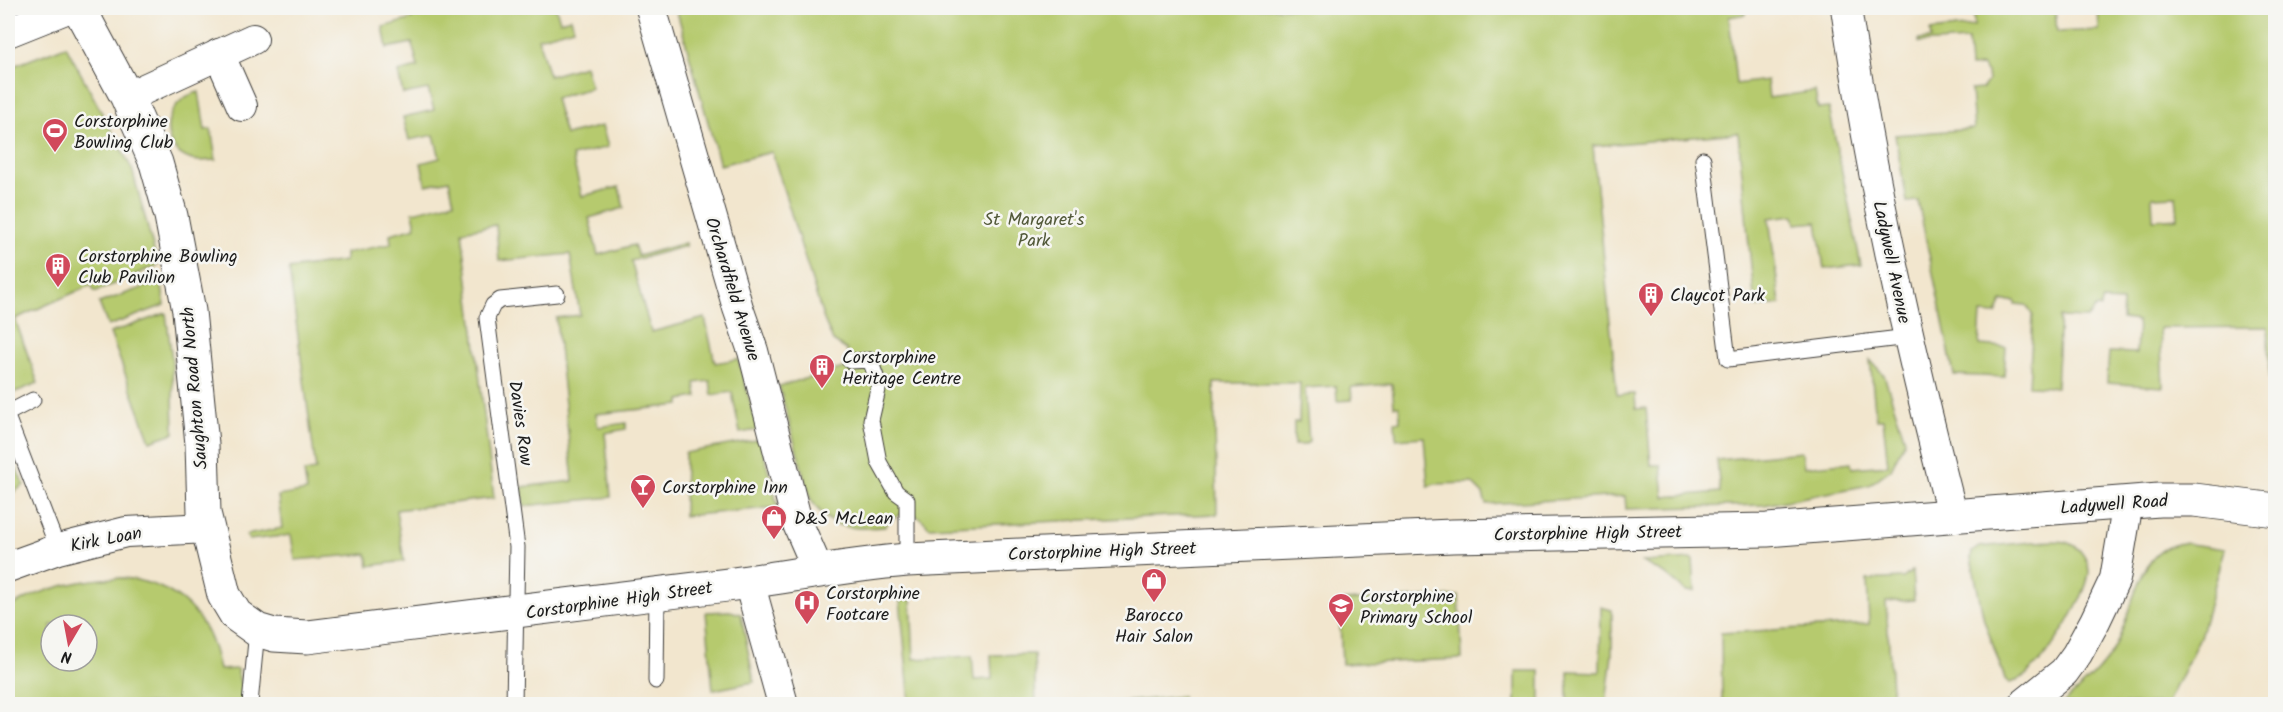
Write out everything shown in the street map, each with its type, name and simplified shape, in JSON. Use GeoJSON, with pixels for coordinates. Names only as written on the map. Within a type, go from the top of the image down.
{"type":"FeatureCollection","features":[{"type":"Feature","properties":{"kind":"street"},"geometry":{"type":"LineString","coordinates":[[8,32],[68,8]]}},
{"type":"Feature","properties":{"kind":"street","name":"Saughton Road North"},"geometry":{"type":"LineString","coordinates":[[79,8],[127,97],[156,163],[177,248],[189,311],[201,438],[202,487],[208,528],[229,606],[240,620],[257,630]]}},
{"type":"Feature","properties":{"kind":"street","name":"Orchardfield Avenue"},"geometry":{"type":"LineString","coordinates":[[651,8],[738,309],[753,351],[797,522],[818,570]]}},
{"type":"Feature","properties":{"kind":"street","name":"Ladywell Avenue"},"geometry":{"type":"LineString","coordinates":[[1846,8],[1860,106],[1908,337],[1952,514]]}},
{"type":"Feature","properties":{"kind":"street"},"geometry":{"type":"LineString","coordinates":[[127,97],[253,39]]}},
{"type":"Feature","properties":{"kind":"street"},"geometry":{"type":"LineString","coordinates":[[219,54],[242,106]]}},
{"type":"Feature","properties":{"kind":"street","name":"Ladywell Road"},"geometry":{"type":"LineString","coordinates":[[1952,514],[2128,502],[2194,500],[2276,510]]}},
{"type":"Feature","properties":{"kind":"street"},"geometry":{"type":"LineString","coordinates":[[2024,705],[2064,672],[2095,621],[2115,579],[2128,502]]}},
{"type":"Feature","properties":{"kind":"street","name":"Corstorphine High Street"},"geometry":{"type":"LineString","coordinates":[[257,630],[274,635],[307,637],[516,614],[749,582],[818,570],[907,560],[1452,536],[1767,530],[1952,514]]}},
{"type":"Feature","properties":{"kind":"street","name":"Kirk Loan"},"geometry":{"type":"LineString","coordinates":[[8,567],[58,549],[126,532],[208,528]]}},
{"type":"Feature","properties":{"kind":"street"},"geometry":{"type":"LineString","coordinates":[[749,582],[783,705]]}},
{"type":"Feature","properties":{"kind":"lane"},"geometry":{"type":"LineString","coordinates":[[1703,159],[1728,358],[1908,337]]}},
{"type":"Feature","properties":{"kind":"lane","name":"Davies Row"},"geometry":{"type":"LineString","coordinates":[[514,705],[515,526],[487,318],[493,305],[500,300],[557,294]]}},
{"type":"Feature","properties":{"kind":"lane"},"geometry":{"type":"LineString","coordinates":[[850,361],[870,360],[879,385],[870,420],[879,462],[896,492],[907,500],[907,560]]}},
{"type":"Feature","properties":{"kind":"lane"},"geometry":{"type":"LineString","coordinates":[[8,413],[33,400]]}},
{"type":"Feature","properties":{"kind":"lane"},"geometry":{"type":"LineString","coordinates":[[8,419],[58,549]]}},
{"type":"Feature","properties":{"kind":"lane"},"geometry":{"type":"LineString","coordinates":[[656,681],[657,594]]}},
{"type":"Feature","properties":{"kind":"lane"},"geometry":{"type":"LineString","coordinates":[[250,705],[257,630]]}},
{"type":"Feature","properties":{"kind":"green space"},"geometry":{"type":"Polygon","coordinates":[[[410,8],[556,8],[560,21],[571,18],[574,28],[538,38],[549,76],[585,66],[591,88],[555,98],[565,135],[602,126],[608,147],[572,156],[582,196],[619,187],[624,208],[589,218],[598,255],[634,245],[638,256],[685,243],[686,246],[631,261],[651,332],[705,318],[715,363],[738,359],[758,430],[740,433],[732,392],[712,395],[710,381],[695,383],[697,397],[680,400],[680,405],[596,414],[598,427],[626,423],[626,429],[605,433],[611,497],[524,506],[522,487],[573,481],[556,318],[580,315],[570,254],[499,261],[496,225],[462,231],[494,498],[396,510],[404,561],[369,566],[367,554],[295,560],[291,535],[249,540],[246,535],[282,528],[278,496],[307,491],[304,472],[316,470],[289,269],[345,261],[345,253],[391,244],[390,234],[416,227],[413,212],[454,202],[449,180],[426,185],[421,163],[440,158],[434,135],[409,140],[403,117],[434,110],[428,89],[403,94],[398,72],[418,67],[412,43],[387,48],[383,27],[412,19],[410,8]]]}},
{"type":"Feature","properties":{"kind":"green space","name":"St Margaret's Park"},"geometry":{"type":"Polygon","coordinates":[[[676,8],[1745,8],[1746,14],[1729,17],[1736,84],[1767,80],[1769,98],[1815,91],[1818,109],[1829,108],[1861,265],[1824,269],[1817,222],[1796,224],[1794,215],[1769,218],[1780,304],[1755,307],[1738,133],[1593,146],[1617,395],[1635,394],[1636,409],[1646,408],[1651,465],[1661,465],[1664,497],[1720,492],[1717,460],[1802,452],[1804,467],[1851,462],[1852,468],[1888,465],[1883,419],[1876,419],[1870,360],[1884,375],[1905,440],[1891,469],[1869,485],[1764,505],[1626,509],[1625,496],[1486,504],[1483,494],[1472,483],[1434,484],[1428,487],[1424,437],[1396,439],[1395,422],[1400,421],[1399,406],[1394,406],[1392,384],[1351,387],[1352,400],[1337,401],[1336,386],[1305,388],[1309,442],[1304,445],[1294,445],[1294,422],[1299,422],[1300,383],[1214,383],[1217,514],[929,527],[918,517],[906,514],[895,517],[884,527],[841,526],[825,517],[810,498],[779,386],[851,366],[847,350],[833,341],[823,317],[772,152],[720,165],[676,8]]]}},
{"type":"Feature","properties":{"kind":"green space"},"geometry":{"type":"Polygon","coordinates":[[[1973,8],[2055,8],[2057,32],[2099,30],[2098,8],[2275,8],[2275,378],[2269,378],[2268,327],[2160,328],[2163,387],[2107,383],[2109,352],[2136,353],[2138,321],[2122,319],[2123,302],[2102,301],[2101,308],[2095,308],[2087,318],[2060,317],[2056,387],[2029,386],[2033,316],[2026,305],[2015,304],[2015,301],[2002,301],[1996,314],[1981,313],[1979,345],[2006,347],[2004,377],[1954,375],[1918,201],[1907,202],[1895,135],[1974,129],[1971,90],[1982,89],[1988,81],[1987,73],[1982,66],[1970,67],[1968,40],[1919,43],[1919,40],[1931,39],[1930,31],[1974,26],[1973,8]],[[2176,196],[2152,197],[2153,220],[2178,218],[2176,196]]]}},
{"type":"Feature","properties":{"kind":"green space","name":"Corstorphine Bowling Club"},"geometry":{"type":"Polygon","coordinates":[[[66,46],[132,169],[158,265],[95,292],[91,285],[15,319],[38,383],[8,395],[8,68],[66,46]]]}},
{"type":"Feature","properties":{"kind":"green space"},"geometry":{"type":"Polygon","coordinates":[[[199,92],[205,130],[211,129],[216,160],[195,161],[180,154],[172,146],[168,135],[171,114],[178,104],[187,96],[199,92]]]}},
{"type":"Feature","properties":{"kind":"green space"},"geometry":{"type":"Polygon","coordinates":[[[161,281],[165,305],[108,326],[99,303],[161,281]]]}},
{"type":"Feature","properties":{"kind":"green space"},"geometry":{"type":"Polygon","coordinates":[[[166,313],[172,360],[174,433],[150,441],[110,333],[166,313]]]}},
{"type":"Feature","properties":{"kind":"green space"},"geometry":{"type":"Polygon","coordinates":[[[760,439],[778,507],[684,516],[685,453],[760,439]]]}},
{"type":"Feature","properties":{"kind":"green space"},"geometry":{"type":"Polygon","coordinates":[[[8,450],[24,485],[8,496],[8,450]]]}},
{"type":"Feature","properties":{"kind":"green space"},"geometry":{"type":"Polygon","coordinates":[[[2062,541],[2071,544],[2084,556],[2089,573],[2077,605],[2057,639],[2033,669],[2009,683],[2005,679],[1984,620],[1971,558],[1972,552],[1979,547],[2062,541]]]}},
{"type":"Feature","properties":{"kind":"green space"},"geometry":{"type":"Polygon","coordinates":[[[2183,543],[2225,549],[2200,637],[2168,702],[2166,704],[2062,704],[2107,660],[2119,637],[2137,586],[2154,557],[2167,547],[2183,543]]]}},
{"type":"Feature","properties":{"kind":"green space"},"geometry":{"type":"Polygon","coordinates":[[[1693,559],[1695,591],[1686,591],[1665,574],[1642,562],[1693,559]]]}},
{"type":"Feature","properties":{"kind":"green space"},"geometry":{"type":"Polygon","coordinates":[[[1912,571],[1914,600],[1886,602],[1893,704],[1722,704],[1721,633],[1869,624],[1867,580],[1903,578],[1912,571]]]}},
{"type":"Feature","properties":{"kind":"green space"},"geometry":{"type":"Polygon","coordinates":[[[124,578],[143,582],[176,596],[188,606],[208,633],[219,670],[237,669],[242,691],[242,704],[8,704],[8,608],[49,590],[94,580],[124,578]]]}},
{"type":"Feature","properties":{"kind":"green space"},"geometry":{"type":"Polygon","coordinates":[[[1459,596],[1462,659],[1342,664],[1339,601],[1459,596]]]}},
{"type":"Feature","properties":{"kind":"green space"},"geometry":{"type":"Polygon","coordinates":[[[911,599],[914,659],[972,656],[974,680],[992,679],[991,655],[1034,654],[1036,704],[910,704],[900,600],[911,599]]]}},
{"type":"Feature","properties":{"kind":"green space"},"geometry":{"type":"Polygon","coordinates":[[[1601,607],[1612,610],[1612,654],[1606,704],[1568,704],[1568,671],[1600,672],[1601,607]]]}},
{"type":"Feature","properties":{"kind":"green space"},"geometry":{"type":"Polygon","coordinates":[[[730,611],[741,614],[754,682],[713,690],[706,612],[730,611]]]}},
{"type":"Feature","properties":{"kind":"green space"},"geometry":{"type":"Polygon","coordinates":[[[1516,671],[1540,671],[1540,704],[1516,704],[1516,671]]]}},
{"type":"Feature","properties":{"kind":"green space"},"geometry":{"type":"Polygon","coordinates":[[[1182,696],[1183,704],[1101,704],[1182,696]]]}},
{"type":"Feature","properties":{"kind":"place","name":"Corstorphine Bowling Club"},"geometry":{"type":"Point","coordinates":[55,154]}},
{"type":"Feature","properties":{"kind":"place","name":"Corstorphine Bowling Club Pavilion"},"geometry":{"type":"Point","coordinates":[58,289]}},
{"type":"Feature","properties":{"kind":"place","name":"Claycot Park"},"geometry":{"type":"Point","coordinates":[1651,318]}},
{"type":"Feature","properties":{"kind":"place","name":"Corstorphine Heritage Centre"},"geometry":{"type":"Point","coordinates":[822,390]}},
{"type":"Feature","properties":{"kind":"place","name":"Corstorphine Inn"},"geometry":{"type":"Point","coordinates":[643,510]}},
{"type":"Feature","properties":{"kind":"place","name":"D&S McLean"},"geometry":{"type":"Point","coordinates":[774,541]}},
{"type":"Feature","properties":{"kind":"place","name":"Barocco Hair Salon"},"geometry":{"type":"Point","coordinates":[1154,604]}},
{"type":"Feature","properties":{"kind":"place","name":"Corstorphine Footcare"},"geometry":{"type":"Point","coordinates":[807,626]}},
{"type":"Feature","properties":{"kind":"place","name":"Corstorphine Primary School"},"geometry":{"type":"Point","coordinates":[1341,629]}}]}
